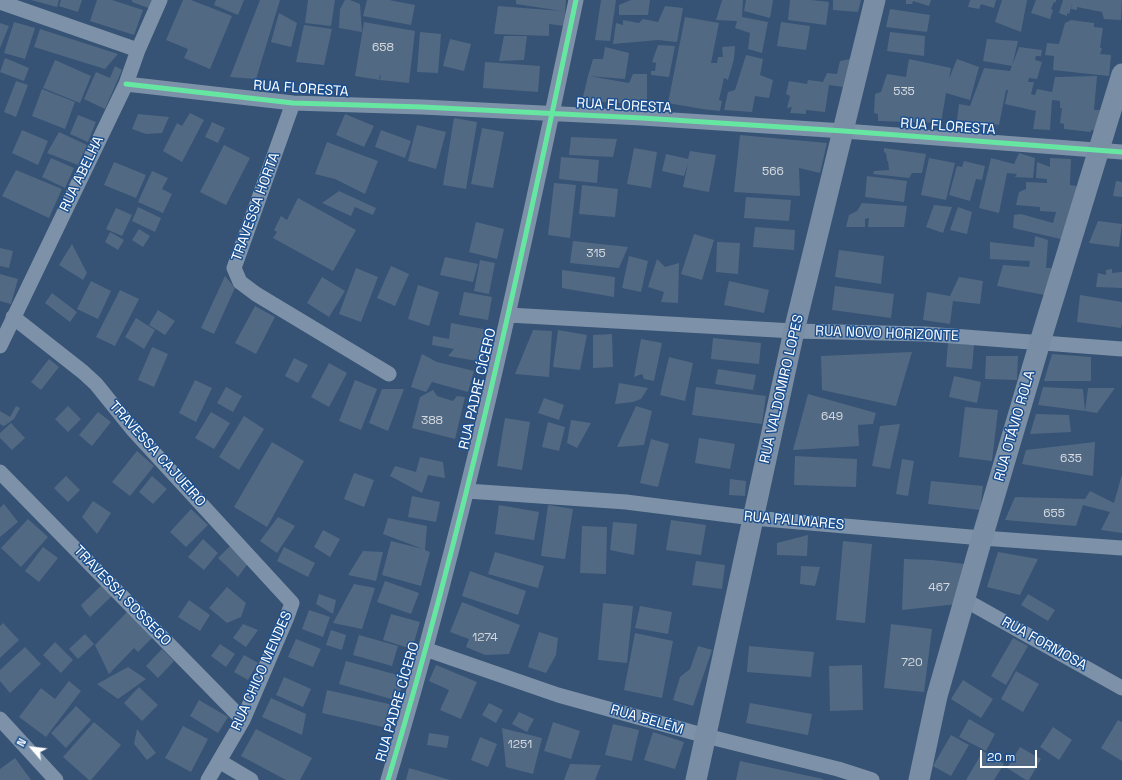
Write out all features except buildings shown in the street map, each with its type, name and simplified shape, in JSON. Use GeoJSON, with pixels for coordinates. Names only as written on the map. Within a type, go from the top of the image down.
{"type":"FeatureCollection","features":[{"type":"Feature","properties":{"kind":"street","name":"RUA ABELHA"},"geometry":{"type":"LineString","coordinates":[[0,346],[126,84],[138,50],[160,0]]}},
{"type":"Feature","properties":{"kind":"street","name":"RUA PADRE CÍCERO"},"geometry":{"type":"LineString","coordinates":[[388,780],[467,491],[508,315],[576,0]]}},
{"type":"Feature","properties":{"kind":"street","name":"RUA VALDOMIRO LOPES"},"geometry":{"type":"LineString","coordinates":[[696,780],[794,331],[875,0]]}},
{"type":"Feature","properties":{"kind":"street"},"geometry":{"type":"LineString","coordinates":[[0,2],[138,50]]}},
{"type":"Feature","properties":{"kind":"street","name":"RUA OTÁVIO ROLA"},"geometry":{"type":"LineString","coordinates":[[919,780],[937,696],[982,538],[1122,74]]}},
{"type":"Feature","properties":{"kind":"street","name":"RUA FLORESTA"},"geometry":{"type":"LineString","coordinates":[[126,84],[293,103],[422,107],[642,118],[844,131],[1122,152]]}},
{"type":"Feature","properties":{"kind":"street","name":"TRAVESSA HORTA"},"geometry":{"type":"LineString","coordinates":[[293,103],[234,268],[240,282],[256,294],[389,374]]}},
{"type":"Feature","properties":{"kind":"street","name":"RUA NOVO HORIZONTE"},"geometry":{"type":"LineString","coordinates":[[508,315],[794,331],[926,334],[1122,348]]}},
{"type":"Feature","properties":{"kind":"street","name":"TRAVESSA CAJUEIRO"},"geometry":{"type":"LineString","coordinates":[[13,317],[96,384],[134,431],[292,603]]}},
{"type":"Feature","properties":{"kind":"street","name":"TRAVESSA SOSSEGO"},"geometry":{"type":"LineString","coordinates":[[0,472],[243,720]]}},
{"type":"Feature","properties":{"kind":"street","name":"RUA PALMARES"},"geometry":{"type":"LineString","coordinates":[[467,491],[626,502],[753,518],[982,538],[1122,548]]}},
{"type":"Feature","properties":{"kind":"street","name":"RUA FORMOSA"},"geometry":{"type":"LineString","coordinates":[[965,600],[1122,688]]}},
{"type":"Feature","properties":{"kind":"street","name":"RUA CHICO MENDES"},"geometry":{"type":"LineString","coordinates":[[208,780],[243,720],[292,603]]}},
{"type":"Feature","properties":{"kind":"street","name":"RUA BELÉM"},"geometry":{"type":"LineString","coordinates":[[425,649],[558,695],[706,736],[838,769],[872,780]]}},
{"type":"Feature","properties":{"kind":"street"},"geometry":{"type":"LineString","coordinates":[[0,719],[56,780]]}},
{"type":"Feature","properties":{"kind":"street"},"geometry":{"type":"LineString","coordinates":[[219,761],[252,780]]}},
{"type":"Feature","properties":{"kind":"cycle path"},"geometry":{"type":"LineString","coordinates":[[388,780],[416,684],[467,490],[513,294],[576,0]]}},
{"type":"Feature","properties":{"kind":"cycle path"},"geometry":{"type":"LineString","coordinates":[[126,84],[293,103],[422,107],[642,118],[844,131],[1122,152]]}}]}
